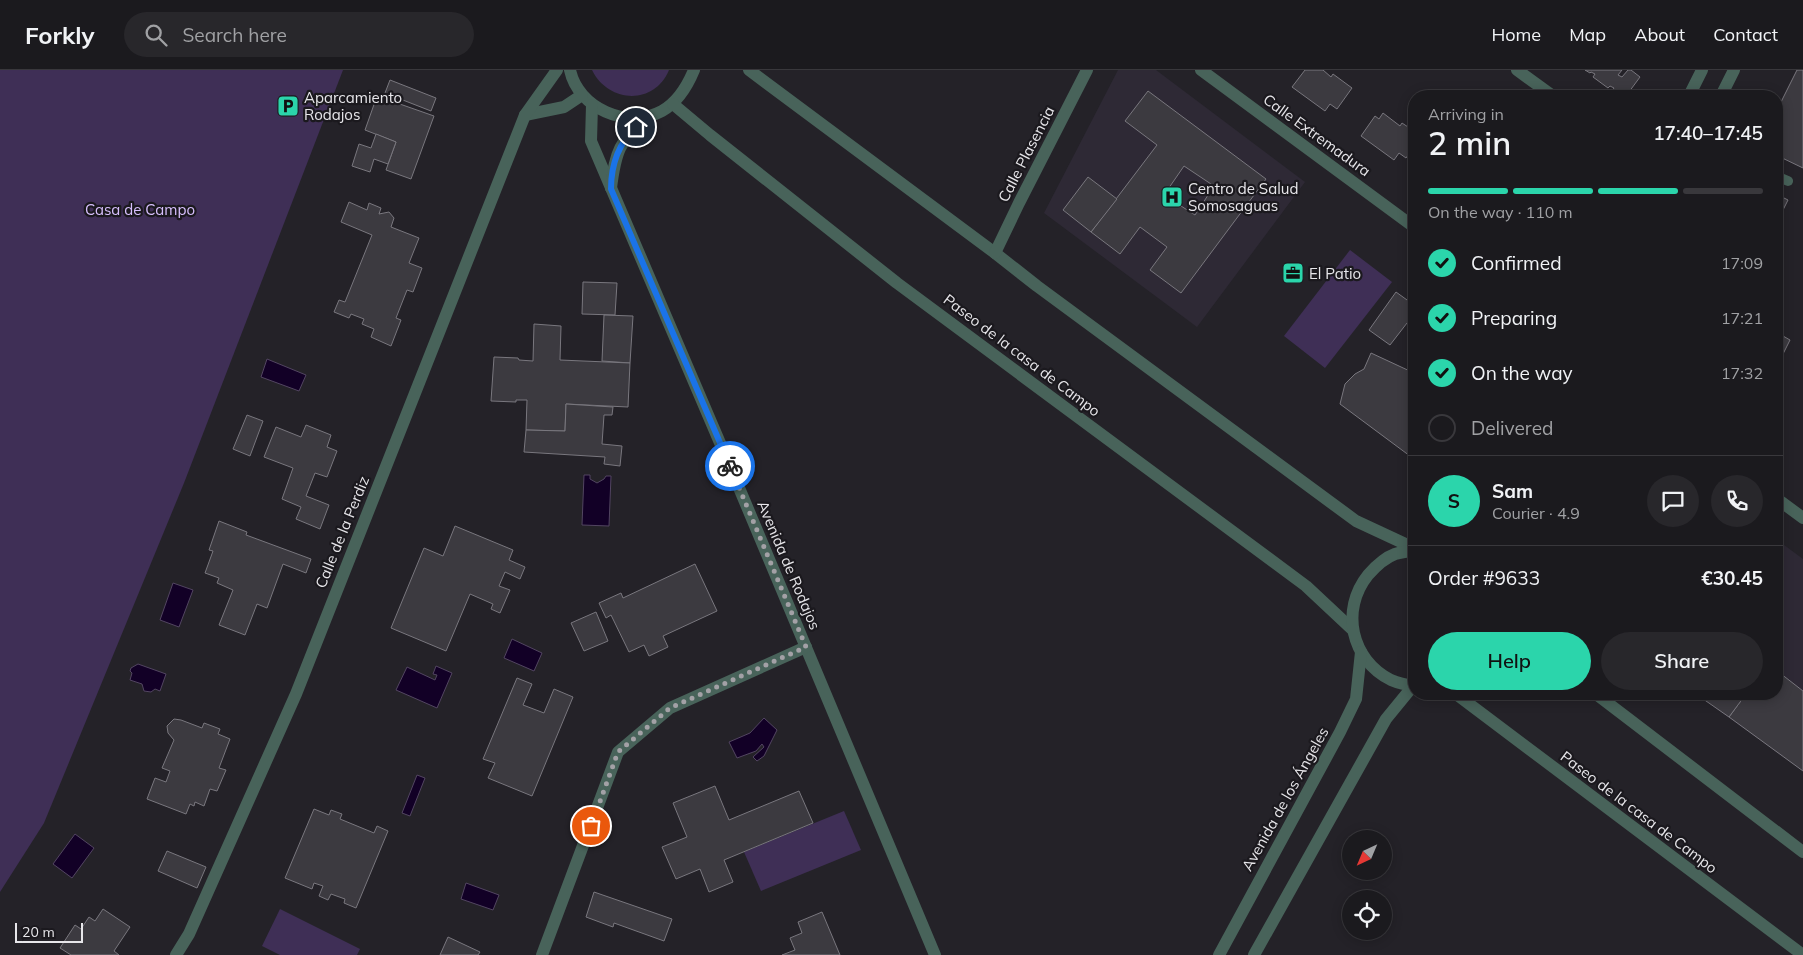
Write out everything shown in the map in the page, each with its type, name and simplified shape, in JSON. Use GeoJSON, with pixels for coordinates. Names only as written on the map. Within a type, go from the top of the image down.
{"type":"FeatureCollection","features":[{"type":"Feature","properties":{"kind":"street","name":"Calle de la Perdiz"},"geometry":{"type":"LineString","coordinates":[[176,955],[189,934],[296,694],[524,115],[557,70]]}},
{"type":"Feature","properties":{"kind":"street"},"geometry":{"type":"LineString","coordinates":[[570,70],[571,78],[582,95],[592,105],[609,114],[628,118],[647,117],[661,112],[673,104],[687,87],[694,70]]}},
{"type":"Feature","properties":{"kind":"street"},"geometry":{"type":"LineString","coordinates":[[750,70],[995,253],[1044,292],[1356,521],[1408,546]]}},
{"type":"Feature","properties":{"kind":"street","name":"Calle Plasencia"},"geometry":{"type":"LineString","coordinates":[[995,253],[1087,70]]}},
{"type":"Feature","properties":{"kind":"street","name":"Calle Extremadura"},"geometry":{"type":"LineString","coordinates":[[1201,70],[1408,223]]}},
{"type":"Feature","properties":{"kind":"street"},"geometry":{"type":"LineString","coordinates":[[1517,70],[1545,90]]}},
{"type":"Feature","properties":{"kind":"street"},"geometry":{"type":"LineString","coordinates":[[1692,90],[1702,70]]}},
{"type":"Feature","properties":{"kind":"street"},"geometry":{"type":"LineString","coordinates":[[1724,90],[1734,70]]}},
{"type":"Feature","properties":{"kind":"street"},"geometry":{"type":"LineString","coordinates":[[524,115],[564,107],[582,95]]}},
{"type":"Feature","properties":{"kind":"street","name":"Paseo de la casa de Campo"},"geometry":{"type":"LineString","coordinates":[[673,104],[897,283],[1306,586],[1353,630]]}},
{"type":"Feature","properties":{"kind":"street","name":"Avenida de Rodajos"},"geometry":{"type":"LineString","coordinates":[[592,105],[591,141],[935,955]]}},
{"type":"Feature","properties":{"kind":"street"},"geometry":{"type":"LineString","coordinates":[[611,188],[618,150],[625,137],[647,117]]}},
{"type":"Feature","properties":{"kind":"street"},"geometry":{"type":"LineString","coordinates":[[1783,503],[1803,518]]}},
{"type":"Feature","properties":{"kind":"street"},"geometry":{"type":"LineString","coordinates":[[1408,551],[1394,555],[1374,567],[1360,585],[1352,607],[1353,630],[1360,652],[1374,668],[1392,681],[1408,685]]}},
{"type":"Feature","properties":{"kind":"street"},"geometry":{"type":"LineString","coordinates":[[542,955],[618,752],[670,708],[806,647]]}},
{"type":"Feature","properties":{"kind":"street","name":"Avenida de los Ángeles"},"geometry":{"type":"LineString","coordinates":[[1219,955],[1356,699],[1360,652]]}},
{"type":"Feature","properties":{"kind":"street"},"geometry":{"type":"LineString","coordinates":[[1254,955],[1382,726],[1408,692]]}},
{"type":"Feature","properties":{"kind":"street","name":"Paseo de la casa de Campo"},"geometry":{"type":"LineString","coordinates":[[1464,700],[1803,955]]}},
{"type":"Feature","properties":{"kind":"street"},"geometry":{"type":"LineString","coordinates":[[1604,700],[1803,852]]}},
{"type":"Feature","properties":{"kind":"lane"},"geometry":{"type":"LineString","coordinates":[[1783,179],[1788,181]]}},
{"type":"Feature","properties":{"kind":"shaded area","name":"Centro de Salud Somosaguas"},"geometry":{"type":"Polygon","coordinates":[[[1118,70],[1156,70],[1305,182],[1197,327],[1044,213],[1118,70]]]}},
{"type":"Feature","properties":{"kind":"shaded area"},"geometry":{"type":"Polygon","coordinates":[[[267,359],[306,375],[299,391],[261,377],[267,359]]]}},
{"type":"Feature","properties":{"kind":"shaded area"},"geometry":{"type":"Polygon","coordinates":[[[584,475],[590,475],[590,479],[597,483],[606,476],[611,476],[609,526],[582,525],[584,475]]]}},
{"type":"Feature","properties":{"kind":"shaded area"},"geometry":{"type":"Polygon","coordinates":[[[1783,544],[1803,559],[1803,771],[1704,700],[1783,700],[1783,544]]]}},
{"type":"Feature","properties":{"kind":"shaded area"},"geometry":{"type":"Polygon","coordinates":[[[173,583],[193,590],[179,627],[160,620],[173,583]]]}},
{"type":"Feature","properties":{"kind":"shaded area"},"geometry":{"type":"Polygon","coordinates":[[[512,639],[542,653],[534,671],[504,658],[512,639]]]}},
{"type":"Feature","properties":{"kind":"shaded area"},"geometry":{"type":"Polygon","coordinates":[[[138,664],[166,674],[160,691],[155,689],[151,692],[144,691],[142,684],[130,680],[131,668],[138,664]]]}},
{"type":"Feature","properties":{"kind":"shaded area"},"geometry":{"type":"Polygon","coordinates":[[[436,666],[452,673],[437,708],[396,690],[407,667],[435,680],[437,675],[433,674],[436,666]]]}},
{"type":"Feature","properties":{"kind":"shaded area"},"geometry":{"type":"Polygon","coordinates":[[[764,718],[777,730],[764,756],[757,761],[753,757],[764,747],[762,744],[756,751],[737,758],[729,742],[750,733],[764,718]]]}},
{"type":"Feature","properties":{"kind":"shaded area"},"geometry":{"type":"Polygon","coordinates":[[[417,775],[425,778],[410,816],[402,813],[417,775]]]}},
{"type":"Feature","properties":{"kind":"shaded area"},"geometry":{"type":"Polygon","coordinates":[[[75,834],[94,848],[72,878],[53,864],[75,834]]]}},
{"type":"Feature","properties":{"kind":"shaded area"},"geometry":{"type":"Polygon","coordinates":[[[466,883],[499,895],[493,910],[461,899],[466,883]]]}},
{"type":"Feature","properties":{"kind":"green space","name":"Casa de Campo"},"geometry":{"type":"Polygon","coordinates":[[[0,70],[343,70],[184,483],[44,823],[0,892],[0,70]]]}},
{"type":"Feature","properties":{"kind":"green space"},"geometry":{"type":"Polygon","coordinates":[[[592,70],[669,70],[662,82],[653,90],[642,95],[631,96],[619,94],[609,89],[599,81],[592,70]]]}},
{"type":"Feature","properties":{"kind":"green space"},"geometry":{"type":"Polygon","coordinates":[[[1350,250],[1392,282],[1325,368],[1284,336],[1350,250]]]}},
{"type":"Feature","properties":{"kind":"green space"},"geometry":{"type":"Polygon","coordinates":[[[844,811],[861,850],[761,891],[744,852],[844,811]]]}},
{"type":"Feature","properties":{"kind":"green space"},"geometry":{"type":"Polygon","coordinates":[[[280,909],[360,949],[357,955],[280,955],[262,946],[280,909]]]}},
{"type":"Feature","properties":{"kind":"building"},"geometry":{"type":"Polygon","coordinates":[[[1305,70],[1323,70],[1331,77],[1333,74],[1352,88],[1337,109],[1330,104],[1325,111],[1292,87],[1305,70]]]}},
{"type":"Feature","properties":{"kind":"building"},"geometry":{"type":"Polygon","coordinates":[[[1585,70],[1622,70],[1618,75],[1622,77],[1628,70],[1631,70],[1640,77],[1630,90],[1613,90],[1614,88],[1610,86],[1608,88],[1593,77],[1595,74],[1585,70]]]}},
{"type":"Feature","properties":{"kind":"building"},"geometry":{"type":"Polygon","coordinates":[[[1797,70],[1803,70],[1803,168],[1783,158],[1783,98],[1797,70]]]}},
{"type":"Feature","properties":{"kind":"building"},"geometry":{"type":"Polygon","coordinates":[[[390,80],[436,98],[431,111],[385,93],[390,80]]]}},
{"type":"Feature","properties":{"kind":"building"},"geometry":{"type":"Polygon","coordinates":[[[1148,91],[1266,179],[1181,293],[1150,270],[1167,247],[1140,227],[1120,254],[1091,232],[1157,145],[1125,121],[1148,91]],[[1184,166],[1164,195],[1195,215],[1214,186],[1184,166]]]}},
{"type":"Feature","properties":{"kind":"building"},"geometry":{"type":"Polygon","coordinates":[[[377,96],[434,116],[411,179],[386,170],[396,142],[365,130],[377,96]]]}},
{"type":"Feature","properties":{"kind":"building"},"geometry":{"type":"Polygon","coordinates":[[[1383,113],[1400,126],[1402,123],[1408,127],[1408,155],[1406,158],[1399,153],[1394,160],[1361,136],[1375,116],[1379,119],[1383,113]]]}},
{"type":"Feature","properties":{"kind":"building"},"geometry":{"type":"Polygon","coordinates":[[[376,134],[396,142],[388,164],[374,159],[370,172],[352,166],[359,144],[371,148],[376,134]]]}},
{"type":"Feature","properties":{"kind":"building"},"geometry":{"type":"Polygon","coordinates":[[[1088,177],[1117,199],[1091,232],[1063,210],[1088,177]]]}},
{"type":"Feature","properties":{"kind":"building"},"geometry":{"type":"Polygon","coordinates":[[[1783,198],[1788,200],[1783,210],[1783,198]]]}},
{"type":"Feature","properties":{"kind":"building"},"geometry":{"type":"Polygon","coordinates":[[[349,202],[367,210],[369,203],[381,208],[379,214],[389,212],[394,218],[391,227],[419,238],[409,263],[422,268],[413,292],[407,290],[396,318],[401,320],[391,346],[371,337],[374,329],[362,324],[364,319],[351,314],[349,318],[334,312],[339,300],[345,302],[372,235],[341,222],[349,202]]]}},
{"type":"Feature","properties":{"kind":"building"},"geometry":{"type":"Polygon","coordinates":[[[583,282],[617,283],[615,315],[582,314],[583,282]]]}},
{"type":"Feature","properties":{"kind":"building"},"geometry":{"type":"Polygon","coordinates":[[[1396,292],[1408,301],[1408,324],[1390,345],[1369,330],[1396,292]]]}},
{"type":"Feature","properties":{"kind":"building"},"geometry":{"type":"Polygon","coordinates":[[[604,315],[633,316],[630,363],[602,361],[604,315]]]}},
{"type":"Feature","properties":{"kind":"building"},"geometry":{"type":"Polygon","coordinates":[[[534,324],[561,326],[560,360],[630,363],[628,407],[566,404],[565,431],[526,430],[527,400],[516,400],[516,402],[491,401],[494,357],[533,361],[534,324]]]}},
{"type":"Feature","properties":{"kind":"building"},"geometry":{"type":"Polygon","coordinates":[[[1783,336],[1790,340],[1783,354],[1783,336]]]}},
{"type":"Feature","properties":{"kind":"building"},"geometry":{"type":"Polygon","coordinates":[[[1371,353],[1408,370],[1408,455],[1340,404],[1345,384],[1355,374],[1364,369],[1371,353]]]}},
{"type":"Feature","properties":{"kind":"building"},"geometry":{"type":"Polygon","coordinates":[[[566,404],[613,407],[612,415],[604,415],[602,444],[622,446],[620,466],[604,464],[605,457],[524,452],[526,430],[565,431],[566,404]]]}},
{"type":"Feature","properties":{"kind":"building"},"geometry":{"type":"Polygon","coordinates":[[[247,415],[263,421],[250,456],[233,449],[247,415]]]}},
{"type":"Feature","properties":{"kind":"building"},"geometry":{"type":"Polygon","coordinates":[[[306,425],[331,435],[327,447],[337,451],[327,477],[315,473],[306,496],[329,505],[320,529],[296,519],[301,507],[282,499],[293,468],[264,457],[276,427],[301,437],[306,425]]]}},
{"type":"Feature","properties":{"kind":"building"},"geometry":{"type":"Polygon","coordinates":[[[219,521],[247,532],[246,535],[311,559],[306,573],[283,564],[267,608],[257,604],[245,635],[219,625],[233,590],[217,583],[219,578],[205,573],[213,551],[209,550],[219,521]]]}},
{"type":"Feature","properties":{"kind":"building"},"geometry":{"type":"Polygon","coordinates":[[[455,526],[513,550],[509,560],[525,567],[520,579],[505,572],[499,586],[510,590],[500,613],[491,609],[493,604],[470,594],[446,651],[391,628],[424,548],[443,556],[455,526]]]}},
{"type":"Feature","properties":{"kind":"building"},"geometry":{"type":"Polygon","coordinates":[[[695,564],[717,611],[663,636],[668,647],[649,656],[644,645],[629,652],[611,615],[606,618],[599,603],[621,593],[623,598],[695,564]]]}},
{"type":"Feature","properties":{"kind":"building"},"geometry":{"type":"Polygon","coordinates":[[[596,612],[608,641],[584,651],[571,623],[596,612]]]}},
{"type":"Feature","properties":{"kind":"building"},"geometry":{"type":"Polygon","coordinates":[[[1783,675],[1803,691],[1803,771],[1729,717],[1742,700],[1783,700],[1783,675]]]}},
{"type":"Feature","properties":{"kind":"building"},"geometry":{"type":"Polygon","coordinates":[[[517,678],[532,684],[523,705],[544,713],[554,689],[573,697],[532,796],[488,778],[495,763],[483,759],[517,678]]]}},
{"type":"Feature","properties":{"kind":"building"},"geometry":{"type":"Polygon","coordinates":[[[1705,700],[1742,700],[1729,717],[1705,700]]]}},
{"type":"Feature","properties":{"kind":"building"},"geometry":{"type":"Polygon","coordinates":[[[174,719],[202,728],[204,723],[220,729],[218,734],[230,739],[219,768],[226,770],[217,791],[210,789],[204,806],[195,802],[194,806],[190,804],[186,814],[147,799],[155,778],[166,782],[170,771],[162,768],[174,740],[168,733],[167,726],[174,719]]]}},
{"type":"Feature","properties":{"kind":"building"},"geometry":{"type":"Polygon","coordinates":[[[715,786],[729,820],[799,791],[813,823],[724,860],[733,882],[709,892],[700,869],[676,879],[662,847],[687,837],[673,803],[715,786]]]}},
{"type":"Feature","properties":{"kind":"building"},"geometry":{"type":"Polygon","coordinates":[[[314,809],[329,815],[331,810],[342,814],[340,819],[374,833],[377,826],[388,831],[356,908],[344,903],[345,899],[331,894],[328,900],[319,896],[323,886],[314,883],[312,889],[285,878],[314,809]]]}},
{"type":"Feature","properties":{"kind":"building"},"geometry":{"type":"Polygon","coordinates":[[[167,851],[206,867],[197,888],[158,871],[167,851]]]}},
{"type":"Feature","properties":{"kind":"building"},"geometry":{"type":"Polygon","coordinates":[[[594,892],[672,919],[664,941],[614,923],[613,927],[586,917],[594,892]]]}},
{"type":"Feature","properties":{"kind":"building"},"geometry":{"type":"Polygon","coordinates":[[[103,909],[130,927],[114,951],[119,955],[71,955],[60,948],[75,925],[81,929],[89,917],[95,921],[103,909]]]}},
{"type":"Feature","properties":{"kind":"building"},"geometry":{"type":"Polygon","coordinates":[[[822,912],[840,955],[782,955],[795,950],[790,938],[802,933],[798,922],[822,912]]]}},
{"type":"Feature","properties":{"kind":"building"},"geometry":{"type":"Polygon","coordinates":[[[448,937],[480,952],[478,955],[440,955],[448,937]]]}},
{"type":"Feature","properties":{"kind":"way so far"},"geometry":{"type":"LineString","coordinates":[[591,826],[618,752],[670,708],[806,647],[730,466]]}},
{"type":"Feature","properties":{"kind":"place","name":"Aparcamiento Rodajos"},"geometry":{"type":"Point","coordinates":[288,106]}},
{"type":"Feature","properties":{"kind":"place","name":"Centro de Salud Somosaguas"},"geometry":{"type":"Point","coordinates":[1172,197]}},
{"type":"Feature","properties":{"kind":"place","name":"El Patio"},"geometry":{"type":"Point","coordinates":[1293,273]}},
{"type":"Feature","properties":{"kind":"route"},"geometry":{"type":"LineString","coordinates":[[636,127],[625,137],[618,150],[611,189],[730,466]]}}]}
